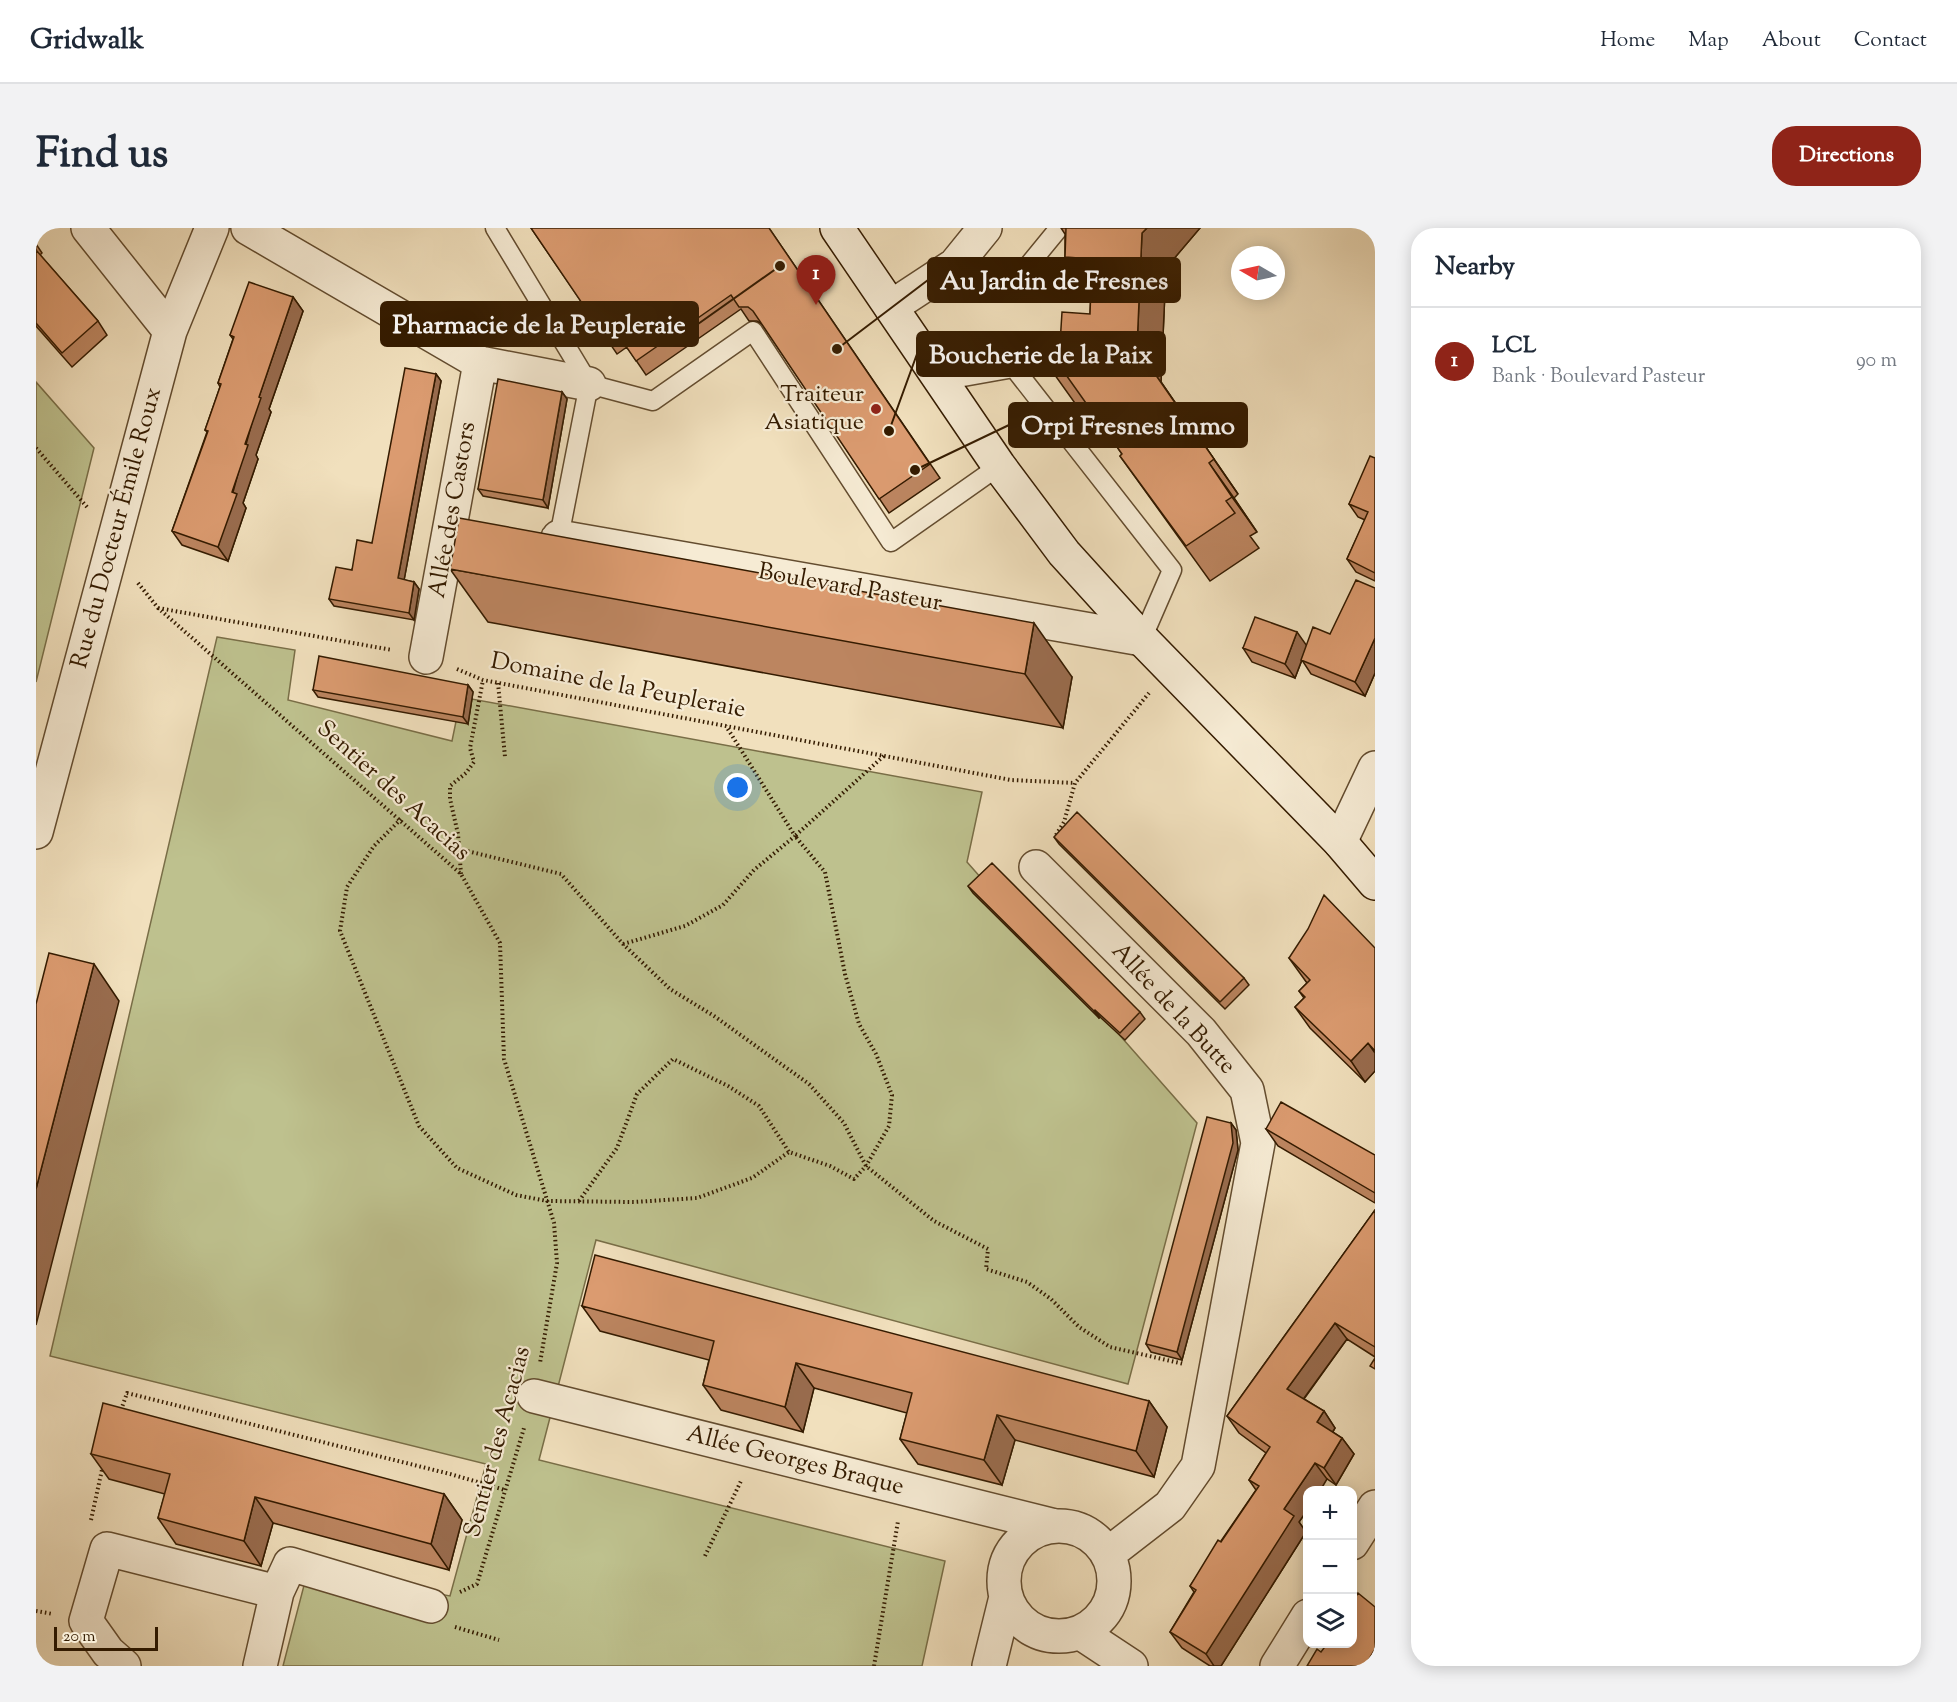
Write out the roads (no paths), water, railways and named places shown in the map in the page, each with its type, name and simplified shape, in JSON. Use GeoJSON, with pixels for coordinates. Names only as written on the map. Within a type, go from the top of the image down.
{"type":"FeatureCollection","features":[{"type":"Feature","properties":{"kind":"street"},"geometry":{"type":"LineString","coordinates":[[88,228],[170,331]]}},
{"type":"Feature","properties":{"kind":"street","name":"Rue du Docteur Émile Roux"},"geometry":{"type":"LineString","coordinates":[[36,832],[170,331],[212,228]]}},
{"type":"Feature","properties":{"kind":"street"},"geometry":{"type":"LineString","coordinates":[[248,228],[480,363],[589,384]]}},
{"type":"Feature","properties":{"kind":"street"},"geometry":{"type":"LineString","coordinates":[[837,228],[999,466],[1064,554],[1170,669],[1340,842],[1375,883]]}},
{"type":"Feature","properties":{"kind":"street"},"geometry":{"type":"LineString","coordinates":[[891,307],[955,265],[985,228]]}},
{"type":"Feature","properties":{"kind":"street","name":"Allée des Castors"},"geometry":{"type":"LineString","coordinates":[[426,657],[462,521],[480,363]]}},
{"type":"Feature","properties":{"kind":"street","name":"Boulevard Pasteur"},"geometry":{"type":"LineString","coordinates":[[548,535],[1142,639]]}},
{"type":"Feature","properties":{"kind":"street"},"geometry":{"type":"LineString","coordinates":[[1340,842],[1375,768]]}},
{"type":"Feature","properties":{"kind":"street","name":"Allée de la Butte"},"geometry":{"type":"LineString","coordinates":[[1036,867],[1201,1032],[1247,1090],[1258,1143],[1198,1466],[1170,1506],[1108,1554]]}},
{"type":"Feature","properties":{"kind":"street","name":"Allée Georges Braque"},"geometry":{"type":"LineString","coordinates":[[534,1396],[1055,1526],[1071,1527],[1086,1532],[1099,1542],[1108,1554]]}},
{"type":"Feature","properties":{"kind":"street"},"geometry":{"type":"LineString","coordinates":[[1355,1540],[1375,1507]]}},
{"type":"Feature","properties":{"kind":"street"},"geometry":{"type":"LineString","coordinates":[[988,1666],[1005,1597],[1006,1564],[1014,1550],[1025,1538],[1039,1529],[1055,1526]]}},
{"type":"Feature","properties":{"kind":"street"},"geometry":{"type":"LineString","coordinates":[[124,1666],[108,1652],[86,1621],[106,1549],[277,1592]]}},
{"type":"Feature","properties":{"kind":"street"},"geometry":{"type":"LineString","coordinates":[[1005,1597],[1013,1614],[1027,1627],[1044,1635],[1062,1637],[1081,1634],[1096,1623],[1108,1609],[1114,1591],[1114,1572],[1108,1554]]}},
{"type":"Feature","properties":{"kind":"street"},"geometry":{"type":"LineString","coordinates":[[260,1666],[277,1592],[290,1564],[431,1606]]}},
{"type":"Feature","properties":{"kind":"street"},"geometry":{"type":"LineString","coordinates":[[1277,1666],[1303,1624]]}},
{"type":"Feature","properties":{"kind":"street"},"geometry":{"type":"LineString","coordinates":[[1081,1634],[1131,1666]]}},
{"type":"Feature","properties":{"kind":"lane"},"geometry":{"type":"LineString","coordinates":[[495,228],[589,384],[653,401],[753,331],[891,542],[999,466]]}},
{"type":"Feature","properties":{"kind":"lane"},"geometry":{"type":"LineString","coordinates":[[955,265],[1023,272],[1059,228]]}},
{"type":"Feature","properties":{"kind":"lane"},"geometry":{"type":"LineString","coordinates":[[941,381],[1014,368],[1172,570],[1142,639]]}},
{"type":"Feature","properties":{"kind":"lane"},"geometry":{"type":"LineString","coordinates":[[548,535],[589,384]]}},
{"type":"Feature","properties":{"kind":"place","name":"Pharmacie de la Peupleraie"},"geometry":{"type":"Point","coordinates":[780,266]}},
{"type":"Feature","properties":{"kind":"place","name":"LCL"},"geometry":{"type":"Point","coordinates":[816,305]}},
{"type":"Feature","properties":{"kind":"place","name":"Au Jardin de Fresnes"},"geometry":{"type":"Point","coordinates":[837,349]}},
{"type":"Feature","properties":{"kind":"place","name":"Traiteur Asiatique"},"geometry":{"type":"Point","coordinates":[876,409]}},
{"type":"Feature","properties":{"kind":"place","name":"Boucherie de la Paix"},"geometry":{"type":"Point","coordinates":[889,431]}},
{"type":"Feature","properties":{"kind":"place","name":"Orpi Fresnes Immo"},"geometry":{"type":"Point","coordinates":[915,470]}}]}
